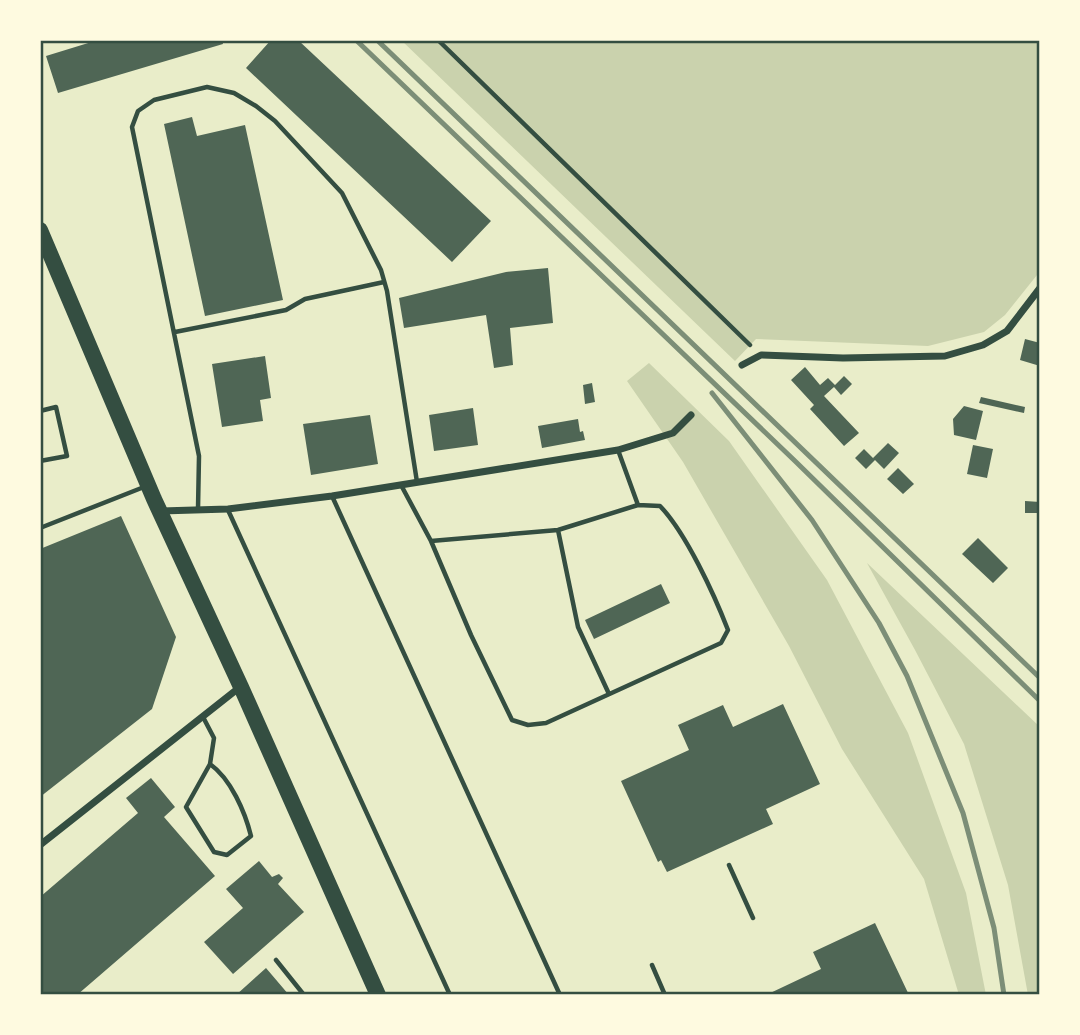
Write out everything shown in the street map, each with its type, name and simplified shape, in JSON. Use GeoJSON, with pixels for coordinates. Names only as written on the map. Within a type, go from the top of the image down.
{"type":"FeatureCollection","features":[{"type":"Feature","properties":{"kind":"main road"},"geometry":{"type":"LineString","coordinates":[[40,230],[44,249],[148,485],[378,995]]}},
{"type":"Feature","properties":{"kind":"street"},"geometry":{"type":"LineString","coordinates":[[742,365],[761,355],[842,358],[945,356],[983,345],[1007,331],[1040,288]]}},
{"type":"Feature","properties":{"kind":"street"},"geometry":{"type":"LineString","coordinates":[[160,511],[228,509],[332,496],[618,450],[673,433],[691,415]]}},
{"type":"Feature","properties":{"kind":"street"},"geometry":{"type":"LineString","coordinates":[[40,845],[241,687]]}},
{"type":"Feature","properties":{"kind":"lane"},"geometry":{"type":"LineString","coordinates":[[198,509],[199,456],[132,127],[138,111],[154,100],[206,88],[234,93],[275,121],[342,193],[381,270],[418,483]]}},
{"type":"Feature","properties":{"kind":"lane"},"geometry":{"type":"LineString","coordinates":[[175,332],[286,310],[305,299],[384,282]]}},
{"type":"Feature","properties":{"kind":"lane"},"geometry":{"type":"LineString","coordinates":[[40,411],[56,407],[67,456],[40,461]]}},
{"type":"Feature","properties":{"kind":"lane"},"geometry":{"type":"LineString","coordinates":[[618,450],[638,505]]}},
{"type":"Feature","properties":{"kind":"lane"},"geometry":{"type":"LineString","coordinates":[[40,528],[148,485]]}},
{"type":"Feature","properties":{"kind":"lane"},"geometry":{"type":"LineString","coordinates":[[401,485],[431,541],[471,635],[512,720],[528,725],[546,723],[721,643],[728,630],[674,520],[660,506],[638,505],[558,530],[431,541]]}},
{"type":"Feature","properties":{"kind":"lane"},"geometry":{"type":"LineString","coordinates":[[332,496],[560,995]]}},
{"type":"Feature","properties":{"kind":"lane"},"geometry":{"type":"LineString","coordinates":[[228,509],[450,995]]}},
{"type":"Feature","properties":{"kind":"lane"},"geometry":{"type":"LineString","coordinates":[[558,530],[578,627],[609,694]]}},
{"type":"Feature","properties":{"kind":"lane"},"geometry":{"type":"LineString","coordinates":[[203,717],[214,738],[210,764],[186,807],[214,852],[227,855],[251,836],[247,821],[221,772],[210,764]]}},
{"type":"Feature","properties":{"kind":"lane"},"geometry":{"type":"LineString","coordinates":[[276,960],[303,995]]}},
{"type":"Feature","properties":{"kind":"lane"},"geometry":{"type":"LineString","coordinates":[[652,965],[666,995]]}},
{"type":"Feature","properties":{"kind":"path"},"geometry":{"type":"LineString","coordinates":[[438,40],[761,355]]}},
{"type":"Feature","properties":{"kind":"path"},"geometry":{"type":"LineString","coordinates":[[729,865],[753,918]]}},
{"type":"Feature","properties":{"kind":"green space"},"geometry":{"type":"Polygon","coordinates":[[[401,40],[1040,40],[1040,254],[1037,275],[1005,315],[984,332],[928,346],[756,339],[735,361],[401,40]]]}},
{"type":"Feature","properties":{"kind":"green space"},"geometry":{"type":"Polygon","coordinates":[[[649,363],[729,441],[827,580],[908,733],[966,893],[986,995],[959,995],[924,879],[842,749],[789,646],[683,462],[627,381],[649,363]]]}},
{"type":"Feature","properties":{"kind":"green space"},"geometry":{"type":"Polygon","coordinates":[[[867,563],[1040,727],[1040,995],[1028,995],[1008,885],[964,744],[867,563]]]}},
{"type":"Feature","properties":{"kind":"building"},"geometry":{"type":"Polygon","coordinates":[[[98,40],[222,40],[223,44],[58,93],[46,56],[98,40]]]}},
{"type":"Feature","properties":{"kind":"building"},"geometry":{"type":"Polygon","coordinates":[[[271,40],[298,40],[491,221],[452,262],[246,68],[271,40]]]}},
{"type":"Feature","properties":{"kind":"building"},"geometry":{"type":"Polygon","coordinates":[[[192,117],[197,136],[245,125],[283,300],[205,316],[164,124],[192,117]]]}},
{"type":"Feature","properties":{"kind":"building"},"geometry":{"type":"Polygon","coordinates":[[[548,268],[553,323],[510,328],[513,365],[494,368],[486,315],[404,328],[399,298],[506,272],[548,268]]]}},
{"type":"Feature","properties":{"kind":"building"},"geometry":{"type":"Polygon","coordinates":[[[1025,339],[1040,343],[1040,366],[1020,360],[1025,339]]]}},
{"type":"Feature","properties":{"kind":"building"},"geometry":{"type":"Polygon","coordinates":[[[265,356],[271,398],[260,400],[263,421],[222,427],[212,364],[265,356]]]}},
{"type":"Feature","properties":{"kind":"building"},"geometry":{"type":"Polygon","coordinates":[[[805,367],[820,385],[828,378],[835,385],[844,376],[852,384],[841,395],[834,387],[824,396],[859,433],[844,446],[810,409],[814,405],[791,380],[805,367]]]}},
{"type":"Feature","properties":{"kind":"building"},"geometry":{"type":"Polygon","coordinates":[[[592,383],[595,402],[585,404],[583,385],[592,383]]]}},
{"type":"Feature","properties":{"kind":"building"},"geometry":{"type":"Polygon","coordinates":[[[981,397],[1025,407],[1024,413],[979,403],[981,397]]]}},
{"type":"Feature","properties":{"kind":"building"},"geometry":{"type":"Polygon","coordinates":[[[964,406],[983,411],[976,440],[954,435],[953,419],[964,406]]]}},
{"type":"Feature","properties":{"kind":"building"},"geometry":{"type":"Polygon","coordinates":[[[473,408],[478,445],[434,451],[429,415],[473,408]]]}},
{"type":"Feature","properties":{"kind":"building"},"geometry":{"type":"Polygon","coordinates":[[[370,415],[378,464],[311,475],[303,424],[370,415]]]}},
{"type":"Feature","properties":{"kind":"building"},"geometry":{"type":"Polygon","coordinates":[[[578,419],[580,432],[583,431],[585,440],[542,448],[538,426],[578,419]]]}},
{"type":"Feature","properties":{"kind":"building"},"geometry":{"type":"Polygon","coordinates":[[[888,443],[899,453],[884,469],[873,458],[888,443]]]}},
{"type":"Feature","properties":{"kind":"building"},"geometry":{"type":"Polygon","coordinates":[[[973,445],[993,449],[987,478],[967,474],[973,445]]]}},
{"type":"Feature","properties":{"kind":"building"},"geometry":{"type":"Polygon","coordinates":[[[864,449],[875,460],[866,469],[855,458],[864,449]]]}},
{"type":"Feature","properties":{"kind":"building"},"geometry":{"type":"Polygon","coordinates":[[[898,468],[914,484],[903,494],[887,479],[898,468]]]}},
{"type":"Feature","properties":{"kind":"building"},"geometry":{"type":"Polygon","coordinates":[[[1025,501],[1040,502],[1040,513],[1025,513],[1025,501]]]}},
{"type":"Feature","properties":{"kind":"building"},"geometry":{"type":"Polygon","coordinates":[[[121,516],[176,637],[152,709],[40,797],[40,549],[121,516]]]}},
{"type":"Feature","properties":{"kind":"building"},"geometry":{"type":"Polygon","coordinates":[[[978,538],[1008,568],[993,583],[962,554],[978,538]]]}},
{"type":"Feature","properties":{"kind":"building"},"geometry":{"type":"Polygon","coordinates":[[[661,584],[670,603],[594,639],[585,620],[661,584]]]}},
{"type":"Feature","properties":{"kind":"building"},"geometry":{"type":"Polygon","coordinates":[[[783,704],[820,784],[766,809],[773,824],[667,872],[661,860],[658,862],[621,781],[689,750],[678,725],[723,705],[733,727],[783,704]]]}},
{"type":"Feature","properties":{"kind":"building"},"geometry":{"type":"Polygon","coordinates":[[[151,778],[175,807],[164,817],[215,876],[77,995],[40,995],[40,897],[138,813],[126,798],[151,778]]]}},
{"type":"Feature","properties":{"kind":"building"},"geometry":{"type":"Polygon","coordinates":[[[259,861],[272,877],[279,874],[283,878],[278,884],[304,912],[233,974],[204,942],[243,908],[226,889],[259,861]]]}},
{"type":"Feature","properties":{"kind":"building"},"geometry":{"type":"Polygon","coordinates":[[[875,923],[909,995],[766,995],[821,969],[813,952],[875,923]]]}},
{"type":"Feature","properties":{"kind":"building"},"geometry":{"type":"Polygon","coordinates":[[[266,968],[289,995],[236,995],[266,968]]]}},
{"type":"Feature","properties":{"kind":"railway"},"geometry":{"type":"LineString","coordinates":[[356,40],[795,461],[1040,701]]}},
{"type":"Feature","properties":{"kind":"railway"},"geometry":{"type":"LineString","coordinates":[[377,40],[1040,678]]}},
{"type":"Feature","properties":{"kind":"railway"},"geometry":{"type":"LineString","coordinates":[[712,393],[812,520],[879,623],[907,676],[963,813],[994,928],[1004,995]]}}]}
